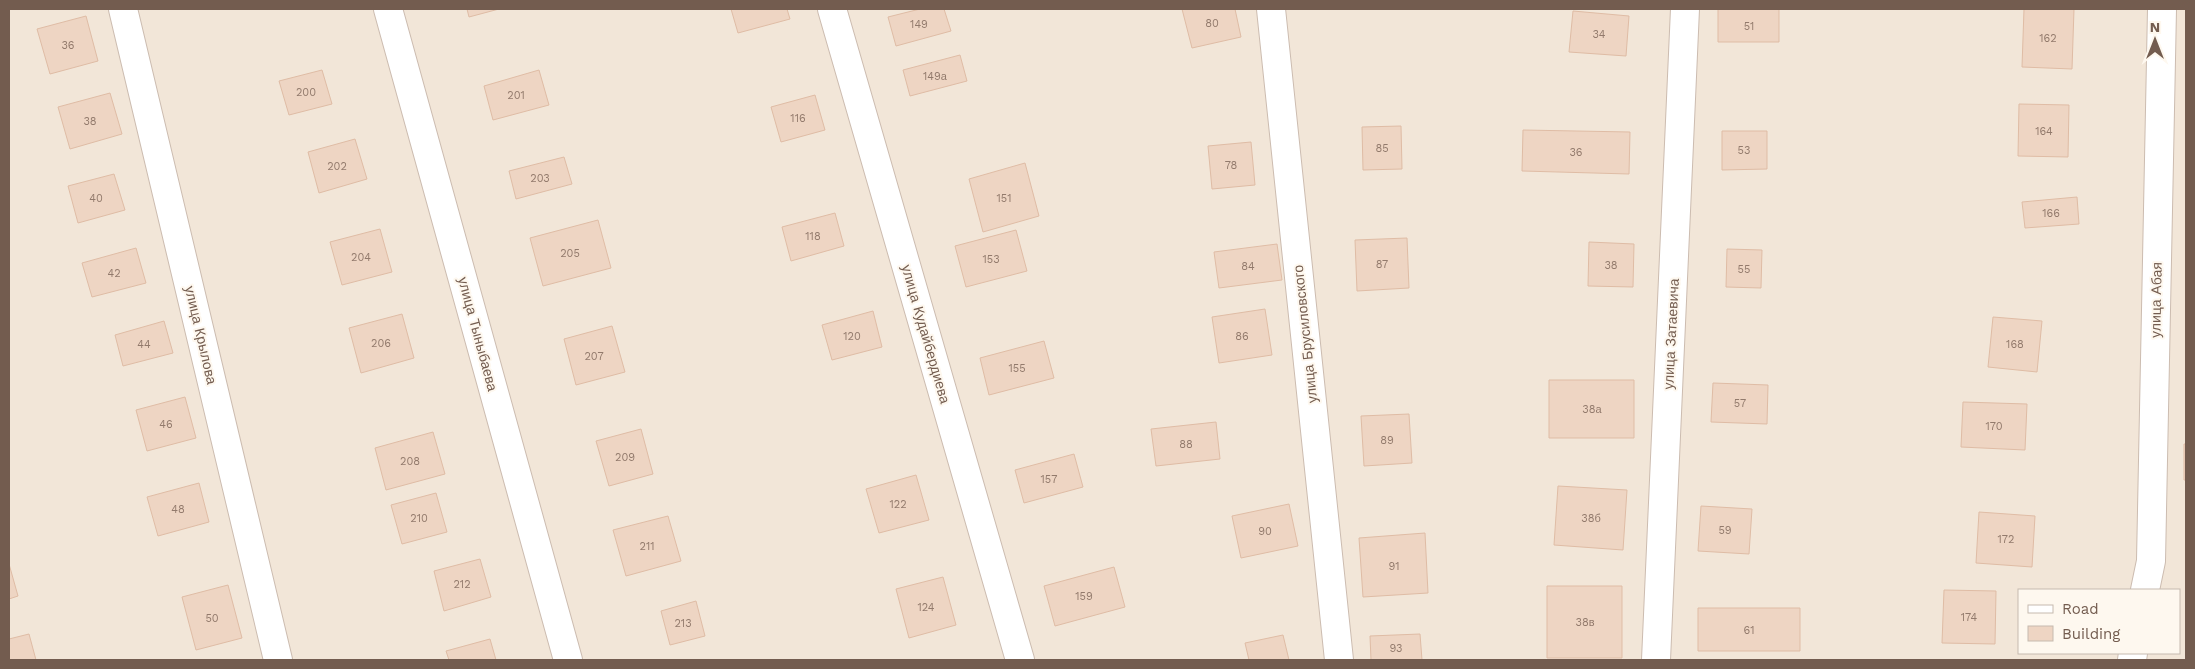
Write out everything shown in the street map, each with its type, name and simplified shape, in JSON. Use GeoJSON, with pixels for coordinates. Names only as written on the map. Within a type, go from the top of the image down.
{"type":"FeatureCollection","features":[{"type":"Feature","properties":{"kind":"street","name":"улица Крылова"},"geometry":{"type":"LineString","coordinates":[[123,9],[278,660]]}},
{"type":"Feature","properties":{"kind":"street","name":"улица Тыныбаева"},"geometry":{"type":"LineString","coordinates":[[388,9],[568,660]]}},
{"type":"Feature","properties":{"kind":"street","name":"улица Кудайбердиева"},"geometry":{"type":"LineString","coordinates":[[832,9],[1020,660]]}},
{"type":"Feature","properties":{"kind":"street","name":"улица Брусиловского"},"geometry":{"type":"LineString","coordinates":[[1271,9],[1339,660]]}},
{"type":"Feature","properties":{"kind":"street","name":"улица Затаевича"},"geometry":{"type":"LineString","coordinates":[[1656,660],[1685,9]]}},
{"type":"Feature","properties":{"kind":"street","name":"улица Абая"},"geometry":{"type":"LineString","coordinates":[[2146,589],[2151,561],[2162,9]]}},
{"type":"Feature","properties":{"kind":"shaded area"},"geometry":{"type":"Polygon","coordinates":[[[9,9],[2186,9],[2186,660],[9,660],[9,9]]]}},
{"type":"Feature","properties":{"kind":"building"},"geometry":{"type":"Polygon","coordinates":[[[467,9],[499,9],[469,17],[467,9]]]}},
{"type":"Feature","properties":{"kind":"building"},"geometry":{"type":"Polygon","coordinates":[[[731,9],[787,9],[790,19],[738,33],[731,9]]]}},
{"type":"Feature","properties":{"kind":"building"},"geometry":{"type":"Polygon","coordinates":[[[920,9],[944,9],[951,31],[896,46],[888,17],[920,9]]]}},
{"type":"Feature","properties":{"kind":"building"},"geometry":{"type":"Polygon","coordinates":[[[1182,9],[1235,9],[1241,37],[1192,48],[1182,9]]]}},
{"type":"Feature","properties":{"kind":"building"},"geometry":{"type":"Polygon","coordinates":[[[1718,9],[1779,9],[1779,42],[1718,42],[1718,9]]]}},
{"type":"Feature","properties":{"kind":"building"},"geometry":{"type":"Polygon","coordinates":[[[2024,9],[2074,9],[2072,69],[2022,67],[2024,9]]]}},
{"type":"Feature","properties":{"kind":"building"},"geometry":{"type":"Polygon","coordinates":[[[1573,11],[1629,16],[1626,56],[1569,52],[1573,11]]]}},
{"type":"Feature","properties":{"kind":"building"},"geometry":{"type":"Polygon","coordinates":[[[86,16],[98,61],[50,74],[37,29],[86,16]]]}},
{"type":"Feature","properties":{"kind":"building"},"geometry":{"type":"Polygon","coordinates":[[[960,55],[967,81],[910,96],[903,70],[960,55]]]}},
{"type":"Feature","properties":{"kind":"building"},"geometry":{"type":"Polygon","coordinates":[[[322,70],[332,104],[289,115],[279,81],[322,70]]]}},
{"type":"Feature","properties":{"kind":"building"},"geometry":{"type":"Polygon","coordinates":[[[539,70],[549,105],[493,120],[484,86],[539,70]]]}},
{"type":"Feature","properties":{"kind":"building"},"geometry":{"type":"Polygon","coordinates":[[[110,93],[122,134],[70,149],[58,107],[110,93]]]}},
{"type":"Feature","properties":{"kind":"building"},"geometry":{"type":"Polygon","coordinates":[[[815,95],[825,130],[781,142],[771,107],[815,95]]]}},
{"type":"Feature","properties":{"kind":"building"},"geometry":{"type":"Polygon","coordinates":[[[2019,104],[2069,105],[2068,157],[2018,156],[2019,104]]]}},
{"type":"Feature","properties":{"kind":"building"},"geometry":{"type":"Polygon","coordinates":[[[1401,126],[1402,169],[1363,170],[1362,127],[1401,126]]]}},
{"type":"Feature","properties":{"kind":"building"},"geometry":{"type":"Polygon","coordinates":[[[1523,130],[1630,132],[1629,174],[1522,171],[1523,130]]]}},
{"type":"Feature","properties":{"kind":"building"},"geometry":{"type":"Polygon","coordinates":[[[1722,131],[1767,131],[1767,169],[1722,170],[1722,131]]]}},
{"type":"Feature","properties":{"kind":"building"},"geometry":{"type":"Polygon","coordinates":[[[355,139],[367,179],[319,193],[308,152],[355,139]]]}},
{"type":"Feature","properties":{"kind":"building"},"geometry":{"type":"Polygon","coordinates":[[[1251,142],[1255,185],[1212,189],[1208,146],[1251,142]]]}},
{"type":"Feature","properties":{"kind":"building"},"geometry":{"type":"Polygon","coordinates":[[[564,157],[572,184],[516,199],[509,171],[564,157]]]}},
{"type":"Feature","properties":{"kind":"building"},"geometry":{"type":"Polygon","coordinates":[[[1025,163],[1039,216],[983,232],[969,179],[1025,163]]]}},
{"type":"Feature","properties":{"kind":"building"},"geometry":{"type":"Polygon","coordinates":[[[114,174],[125,210],[78,223],[68,186],[114,174]]]}},
{"type":"Feature","properties":{"kind":"building"},"geometry":{"type":"Polygon","coordinates":[[[2077,197],[2079,224],[2025,228],[2022,202],[2077,197]]]}},
{"type":"Feature","properties":{"kind":"building"},"geometry":{"type":"Polygon","coordinates":[[[835,213],[844,246],[791,261],[782,227],[835,213]]]}},
{"type":"Feature","properties":{"kind":"building"},"geometry":{"type":"Polygon","coordinates":[[[598,220],[611,268],[543,286],[530,238],[598,220]]]}},
{"type":"Feature","properties":{"kind":"building"},"geometry":{"type":"Polygon","coordinates":[[[380,229],[392,272],[342,285],[330,242],[380,229]]]}},
{"type":"Feature","properties":{"kind":"building"},"geometry":{"type":"Polygon","coordinates":[[[1016,230],[1027,271],[966,287],[955,246],[1016,230]]]}},
{"type":"Feature","properties":{"kind":"building"},"geometry":{"type":"Polygon","coordinates":[[[1407,238],[1409,288],[1357,291],[1355,240],[1407,238]]]}},
{"type":"Feature","properties":{"kind":"building"},"geometry":{"type":"Polygon","coordinates":[[[1589,242],[1634,244],[1633,287],[1588,286],[1589,242]]]}},
{"type":"Feature","properties":{"kind":"building"},"geometry":{"type":"Polygon","coordinates":[[[1277,244],[1282,280],[1219,288],[1214,252],[1277,244]]]}},
{"type":"Feature","properties":{"kind":"building"},"geometry":{"type":"Polygon","coordinates":[[[136,248],[146,283],[92,297],[82,263],[136,248]]]}},
{"type":"Feature","properties":{"kind":"building"},"geometry":{"type":"Polygon","coordinates":[[[1727,249],[1762,250],[1761,288],[1726,287],[1727,249]]]}},
{"type":"Feature","properties":{"kind":"building"},"geometry":{"type":"Polygon","coordinates":[[[1265,309],[1272,355],[1219,363],[1212,317],[1265,309]]]}},
{"type":"Feature","properties":{"kind":"building"},"geometry":{"type":"Polygon","coordinates":[[[873,311],[882,347],[832,360],[822,325],[873,311]]]}},
{"type":"Feature","properties":{"kind":"building"},"geometry":{"type":"Polygon","coordinates":[[[402,314],[414,358],[361,373],[349,328],[402,314]]]}},
{"type":"Feature","properties":{"kind":"building"},"geometry":{"type":"Polygon","coordinates":[[[1993,317],[2042,321],[2037,372],[1988,367],[1993,317]]]}},
{"type":"Feature","properties":{"kind":"building"},"geometry":{"type":"Polygon","coordinates":[[[164,321],[173,353],[123,366],[115,335],[164,321]]]}},
{"type":"Feature","properties":{"kind":"building"},"geometry":{"type":"Polygon","coordinates":[[[612,326],[625,372],[576,385],[564,339],[612,326]]]}},
{"type":"Feature","properties":{"kind":"building"},"geometry":{"type":"Polygon","coordinates":[[[1044,341],[1054,378],[989,395],[980,358],[1044,341]]]}},
{"type":"Feature","properties":{"kind":"building"},"geometry":{"type":"Polygon","coordinates":[[[1549,380],[1634,380],[1634,438],[1549,438],[1549,380]]]}},
{"type":"Feature","properties":{"kind":"building"},"geometry":{"type":"Polygon","coordinates":[[[1713,383],[1768,385],[1767,424],[1711,422],[1713,383]]]}},
{"type":"Feature","properties":{"kind":"building"},"geometry":{"type":"Polygon","coordinates":[[[185,397],[196,438],[147,451],[136,410],[185,397]]]}},
{"type":"Feature","properties":{"kind":"building"},"geometry":{"type":"Polygon","coordinates":[[[1963,402],[2027,404],[2025,450],[1961,447],[1963,402]]]}},
{"type":"Feature","properties":{"kind":"building"},"geometry":{"type":"Polygon","coordinates":[[[1409,414],[1412,463],[1364,466],[1361,416],[1409,414]]]}},
{"type":"Feature","properties":{"kind":"building"},"geometry":{"type":"Polygon","coordinates":[[[1216,422],[1220,459],[1156,466],[1151,429],[1216,422]]]}},
{"type":"Feature","properties":{"kind":"building"},"geometry":{"type":"Polygon","coordinates":[[[641,429],[653,474],[609,486],[596,441],[641,429]]]}},
{"type":"Feature","properties":{"kind":"building"},"geometry":{"type":"Polygon","coordinates":[[[433,432],[445,474],[386,490],[375,448],[433,432]]]}},
{"type":"Feature","properties":{"kind":"building"},"geometry":{"type":"Polygon","coordinates":[[[2184,444],[2186,444],[2186,480],[2184,480],[2184,444]]]}},
{"type":"Feature","properties":{"kind":"building"},"geometry":{"type":"Polygon","coordinates":[[[1074,454],[1083,487],[1024,503],[1015,470],[1074,454]]]}},
{"type":"Feature","properties":{"kind":"building"},"geometry":{"type":"Polygon","coordinates":[[[916,475],[929,520],[879,533],[866,489],[916,475]]]}},
{"type":"Feature","properties":{"kind":"building"},"geometry":{"type":"Polygon","coordinates":[[[199,483],[209,522],[158,536],[147,497],[199,483]]]}},
{"type":"Feature","properties":{"kind":"building"},"geometry":{"type":"Polygon","coordinates":[[[1558,486],[1627,490],[1623,550],[1554,545],[1558,486]]]}},
{"type":"Feature","properties":{"kind":"building"},"geometry":{"type":"Polygon","coordinates":[[[436,493],[447,532],[402,544],[391,505],[436,493]]]}},
{"type":"Feature","properties":{"kind":"building"},"geometry":{"type":"Polygon","coordinates":[[[1289,504],[1298,546],[1241,558],[1232,516],[1289,504]]]}},
{"type":"Feature","properties":{"kind":"building"},"geometry":{"type":"Polygon","coordinates":[[[1701,506],[1752,509],[1749,554],[1698,551],[1701,506]]]}},
{"type":"Feature","properties":{"kind":"building"},"geometry":{"type":"Polygon","coordinates":[[[1979,512],[2035,516],[2032,567],[1976,563],[1979,512]]]}},
{"type":"Feature","properties":{"kind":"building"},"geometry":{"type":"Polygon","coordinates":[[[668,516],[681,561],[626,576],[613,530],[668,516]]]}},
{"type":"Feature","properties":{"kind":"building"},"geometry":{"type":"Polygon","coordinates":[[[1425,533],[1428,593],[1363,597],[1359,538],[1425,533]]]}},
{"type":"Feature","properties":{"kind":"building"},"geometry":{"type":"Polygon","coordinates":[[[480,559],[491,597],[444,611],[434,571],[480,559]]]}},
{"type":"Feature","properties":{"kind":"building"},"geometry":{"type":"Polygon","coordinates":[[[9,564],[18,596],[9,599],[9,564]]]}},
{"type":"Feature","properties":{"kind":"building"},"geometry":{"type":"Polygon","coordinates":[[[1114,567],[1125,607],[1055,626],[1044,586],[1114,567]]]}},
{"type":"Feature","properties":{"kind":"building"},"geometry":{"type":"Polygon","coordinates":[[[943,577],[956,625],[909,638],[896,589],[943,577]]]}},
{"type":"Feature","properties":{"kind":"building"},"geometry":{"type":"Polygon","coordinates":[[[228,585],[242,638],[196,650],[182,597],[228,585]]]}},
{"type":"Feature","properties":{"kind":"building"},"geometry":{"type":"Polygon","coordinates":[[[1547,586],[1622,586],[1622,658],[1547,658],[1547,586]]]}},
{"type":"Feature","properties":{"kind":"building"},"geometry":{"type":"Polygon","coordinates":[[[1944,590],[1996,591],[1995,644],[1942,643],[1944,590]]]}},
{"type":"Feature","properties":{"kind":"building"},"geometry":{"type":"Polygon","coordinates":[[[696,601],[705,636],[670,645],[661,611],[696,601]]]}},
{"type":"Feature","properties":{"kind":"building"},"geometry":{"type":"Polygon","coordinates":[[[1698,608],[1800,608],[1800,651],[1698,651],[1698,608]]]}},
{"type":"Feature","properties":{"kind":"building"},"geometry":{"type":"Polygon","coordinates":[[[29,634],[36,660],[9,660],[9,639],[29,634]]]}},
{"type":"Feature","properties":{"kind":"building"},"geometry":{"type":"Polygon","coordinates":[[[1420,634],[1422,660],[1371,660],[1370,636],[1420,634]]]}},
{"type":"Feature","properties":{"kind":"building"},"geometry":{"type":"Polygon","coordinates":[[[1283,635],[1289,660],[1249,660],[1245,643],[1283,635]]]}},
{"type":"Feature","properties":{"kind":"building"},"geometry":{"type":"Polygon","coordinates":[[[490,639],[496,660],[449,660],[446,651],[490,639]]]}}]}
